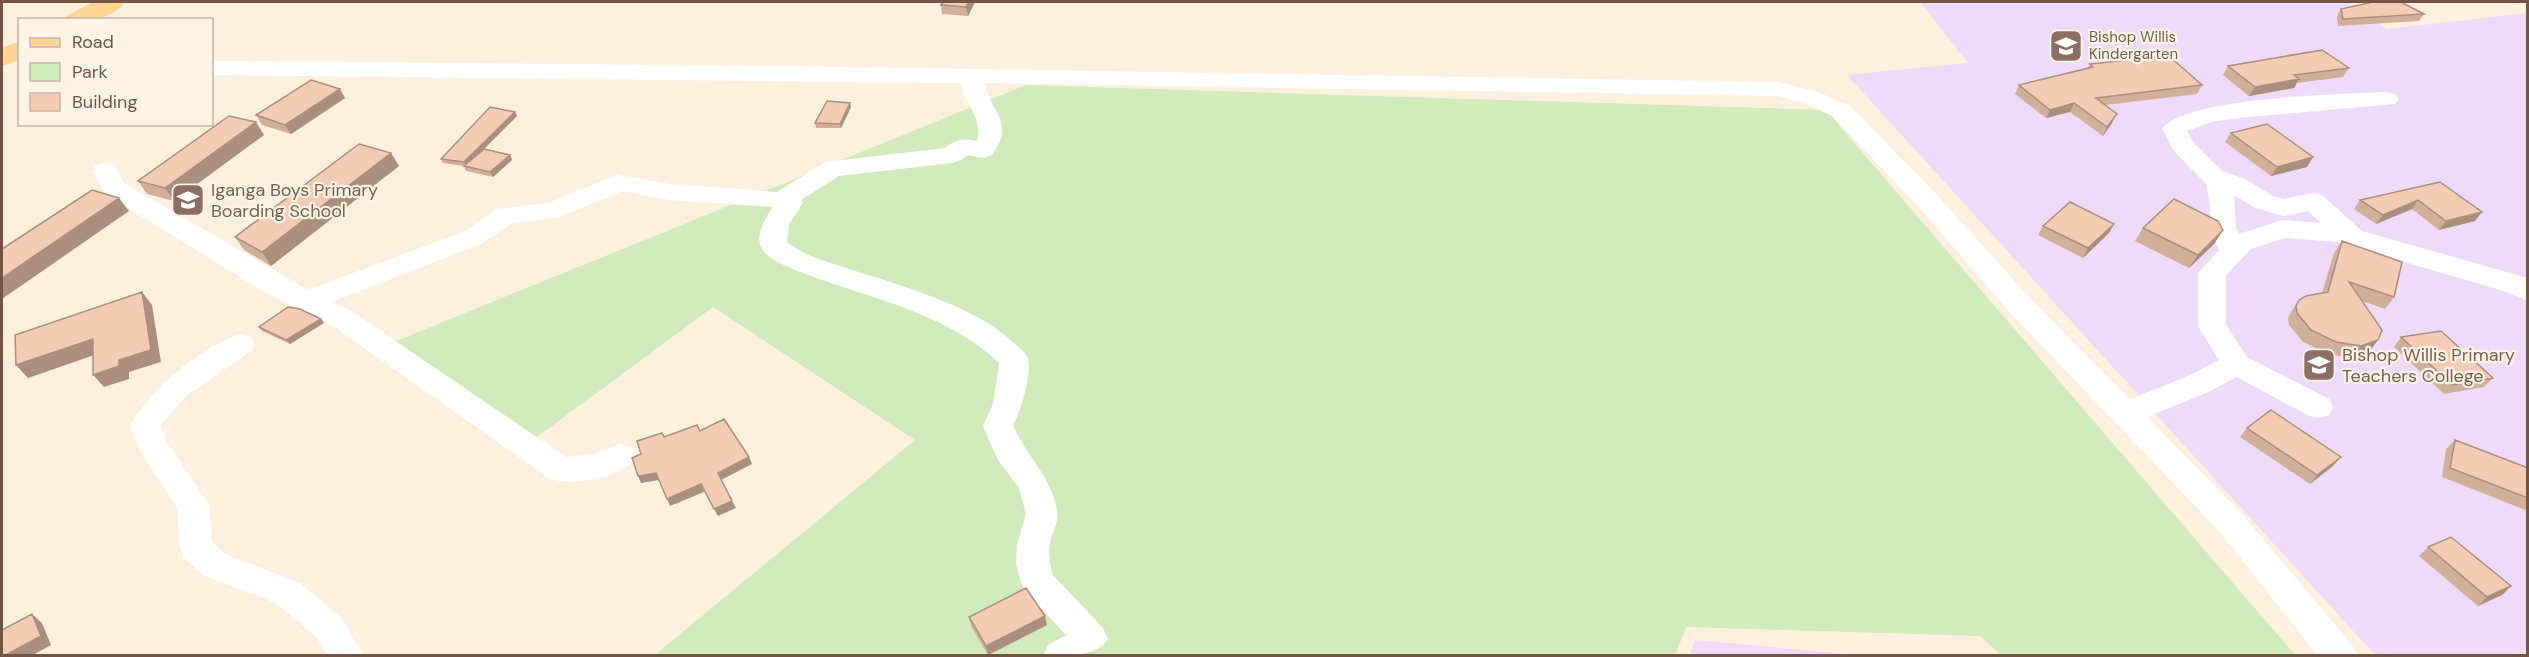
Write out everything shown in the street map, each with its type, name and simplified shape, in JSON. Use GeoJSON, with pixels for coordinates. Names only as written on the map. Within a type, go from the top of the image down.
{"type":"FeatureCollection","features":[{"type":"Feature","properties":{"kind":"main road"},"geometry":{"type":"LineString","coordinates":[[81,18],[112,2]]}},
{"type":"Feature","properties":{"kind":"street"},"geometry":{"type":"LineString","coordinates":[[213,68],[970,76],[1778,89],[1810,97],[1841,111],[1927,200],[2016,301],[2231,523],[2340,656]]}},
{"type":"Feature","properties":{"kind":"street"},"geometry":{"type":"LineString","coordinates":[[780,201],[833,169],[952,155],[963,146],[983,150],[991,140],[992,131],[990,120],[978,101],[970,76]]}},
{"type":"Feature","properties":{"kind":"street"},"geometry":{"type":"LineString","coordinates":[[2234,252],[2223,228],[2223,205],[2218,182],[2183,146],[2174,129],[2178,124],[2205,116],[2264,108],[2387,99]]}},
{"type":"Feature","properties":{"kind":"street"},"geometry":{"type":"LineString","coordinates":[[105,171],[114,188],[132,200],[278,287],[340,317],[561,470],[598,466],[621,456]]}},
{"type":"Feature","properties":{"kind":"street"},"geometry":{"type":"LineString","coordinates":[[2213,177],[2236,185],[2264,202],[2284,208],[2313,201],[2352,237]]}},
{"type":"Feature","properties":{"kind":"street"},"geometry":{"type":"LineString","coordinates":[[305,301],[392,270],[474,237],[506,215],[551,210],[601,192],[617,183],[670,192],[790,203],[776,220],[771,238],[775,248],[812,265],[941,313],[1006,350],[1014,360],[1008,404],[998,426],[1009,452],[1034,484],[1042,514],[1034,545],[1033,564],[1038,582],[1091,639],[1060,656]]}},
{"type":"Feature","properties":{"kind":"street"},"geometry":{"type":"LineString","coordinates":[[2318,407],[2237,364],[2212,326],[2212,273],[2242,243],[2283,229],[2337,233],[2514,284],[2528,292]]}},
{"type":"Feature","properties":{"kind":"street"},"geometry":{"type":"LineString","coordinates":[[241,344],[192,377],[153,411],[145,426],[153,446],[193,505],[196,548],[215,565],[288,593],[329,628],[348,656]]}},
{"type":"Feature","properties":{"kind":"street"},"geometry":{"type":"LineString","coordinates":[[2124,414],[2196,385],[2237,364]]}},
{"type":"Feature","properties":{"kind":"shaded area","name":"Bishop Willis Primary Teachers College"},"geometry":{"type":"Polygon","coordinates":[[[1920,2],[2349,2],[2387,29],[2527,13],[2527,655],[2375,655],[1847,75],[1968,63],[1920,2]]]}},
{"type":"Feature","properties":{"kind":"shaded area"},"geometry":{"type":"Polygon","coordinates":[[[1695,640],[1857,655],[1690,655],[1695,640]]]}},
{"type":"Feature","properties":{"kind":"green space"},"geometry":{"type":"Polygon","coordinates":[[[1026,85],[1826,110],[2295,655],[2001,655],[1980,636],[1686,627],[1675,656],[655,655],[915,440],[713,307],[537,437],[384,346],[1026,85]]]}},
{"type":"Feature","properties":{"kind":"building"},"geometry":{"type":"Polygon","coordinates":[[[943,2],[969,2],[966,7],[941,5],[943,2]]]}},
{"type":"Feature","properties":{"kind":"building"},"geometry":{"type":"Polygon","coordinates":[[[2373,2],[2401,2],[2424,14],[2343,19],[2341,9],[2373,2]]]}},
{"type":"Feature","properties":{"kind":"building"},"geometry":{"type":"Polygon","coordinates":[[[2322,50],[2349,68],[2294,75],[2299,79],[2255,87],[2228,66],[2322,50]]]}},
{"type":"Feature","properties":{"kind":"building"},"geometry":{"type":"Polygon","coordinates":[[[2169,56],[2202,85],[2096,98],[2117,114],[2107,127],[2074,103],[2050,110],[2019,85],[2093,67],[2090,64],[2169,56]]]}},
{"type":"Feature","properties":{"kind":"building"},"geometry":{"type":"Polygon","coordinates":[[[311,80],[340,89],[285,125],[256,115],[311,80]]]}},
{"type":"Feature","properties":{"kind":"building"},"geometry":{"type":"Polygon","coordinates":[[[827,101],[850,103],[840,124],[815,123],[827,101]]]}},
{"type":"Feature","properties":{"kind":"building"},"geometry":{"type":"Polygon","coordinates":[[[490,107],[515,112],[464,162],[441,159],[490,107]]]}},
{"type":"Feature","properties":{"kind":"building"},"geometry":{"type":"Polygon","coordinates":[[[229,116],[256,122],[165,188],[138,181],[229,116]]]}},
{"type":"Feature","properties":{"kind":"building"},"geometry":{"type":"Polygon","coordinates":[[[2267,124],[2313,157],[2277,167],[2231,133],[2267,124]]]}},
{"type":"Feature","properties":{"kind":"building"},"geometry":{"type":"Polygon","coordinates":[[[359,144],[391,153],[262,252],[235,237],[359,144]]]}},
{"type":"Feature","properties":{"kind":"building"},"geometry":{"type":"Polygon","coordinates":[[[484,149],[510,155],[490,172],[464,166],[484,149]]]}},
{"type":"Feature","properties":{"kind":"building"},"geometry":{"type":"Polygon","coordinates":[[[2440,182],[2482,212],[2446,221],[2418,200],[2383,215],[2360,200],[2440,182]]]}},
{"type":"Feature","properties":{"kind":"building"},"geometry":{"type":"Polygon","coordinates":[[[92,190],[119,198],[2,278],[2,249],[92,190]]]}},
{"type":"Feature","properties":{"kind":"building"},"geometry":{"type":"Polygon","coordinates":[[[2174,199],[2218,221],[2223,230],[2198,255],[2143,228],[2174,199]]]}},
{"type":"Feature","properties":{"kind":"building"},"geometry":{"type":"Polygon","coordinates":[[[2070,202],[2114,224],[2088,248],[2043,226],[2070,202]]]}},
{"type":"Feature","properties":{"kind":"building"},"geometry":{"type":"Polygon","coordinates":[[[2342,241],[2402,262],[2394,297],[2349,282],[2382,330],[2378,340],[2361,346],[2336,342],[2311,330],[2297,313],[2296,306],[2299,300],[2306,296],[2328,292],[2342,241]]]}},
{"type":"Feature","properties":{"kind":"building"},"geometry":{"type":"Polygon","coordinates":[[[142,292],[151,350],[119,360],[119,366],[93,375],[93,339],[16,365],[15,335],[142,292]]]}},
{"type":"Feature","properties":{"kind":"building"},"geometry":{"type":"Polygon","coordinates":[[[288,307],[300,309],[321,319],[286,340],[259,327],[288,307]]]}},
{"type":"Feature","properties":{"kind":"building"},"geometry":{"type":"Polygon","coordinates":[[[2441,331],[2493,378],[2452,385],[2401,337],[2441,331]]]}},
{"type":"Feature","properties":{"kind":"building"},"geometry":{"type":"Polygon","coordinates":[[[2271,410],[2341,457],[2317,475],[2247,428],[2271,410]]]}},
{"type":"Feature","properties":{"kind":"building"},"geometry":{"type":"Polygon","coordinates":[[[724,419],[749,457],[718,473],[732,501],[714,509],[701,484],[667,499],[656,473],[638,476],[632,458],[641,454],[637,441],[662,433],[664,437],[697,425],[700,431],[724,419]]]}},
{"type":"Feature","properties":{"kind":"building"},"geometry":{"type":"Polygon","coordinates":[[[2455,440],[2528,468],[2528,498],[2450,468],[2455,440]]]}},
{"type":"Feature","properties":{"kind":"building"},"geometry":{"type":"Polygon","coordinates":[[[2451,537],[2511,586],[2487,597],[2428,547],[2451,537]]]}},
{"type":"Feature","properties":{"kind":"building"},"geometry":{"type":"Polygon","coordinates":[[[1026,588],[1045,616],[986,646],[969,617],[1026,588]]]}},
{"type":"Feature","properties":{"kind":"building"},"geometry":{"type":"Polygon","coordinates":[[[32,614],[41,636],[2,656],[2,630],[32,614]]]}},
{"type":"Feature","properties":{"kind":"place","name":"Bishop Willis Kindergarten"},"geometry":{"type":"Point","coordinates":[2066,46]}},
{"type":"Feature","properties":{"kind":"place","name":"Iganga Boys Primary Boarding School"},"geometry":{"type":"Point","coordinates":[188,200]}},
{"type":"Feature","properties":{"kind":"place","name":"Bishop Willis Primary Teachers College"},"geometry":{"type":"Point","coordinates":[2319,365]}}]}
